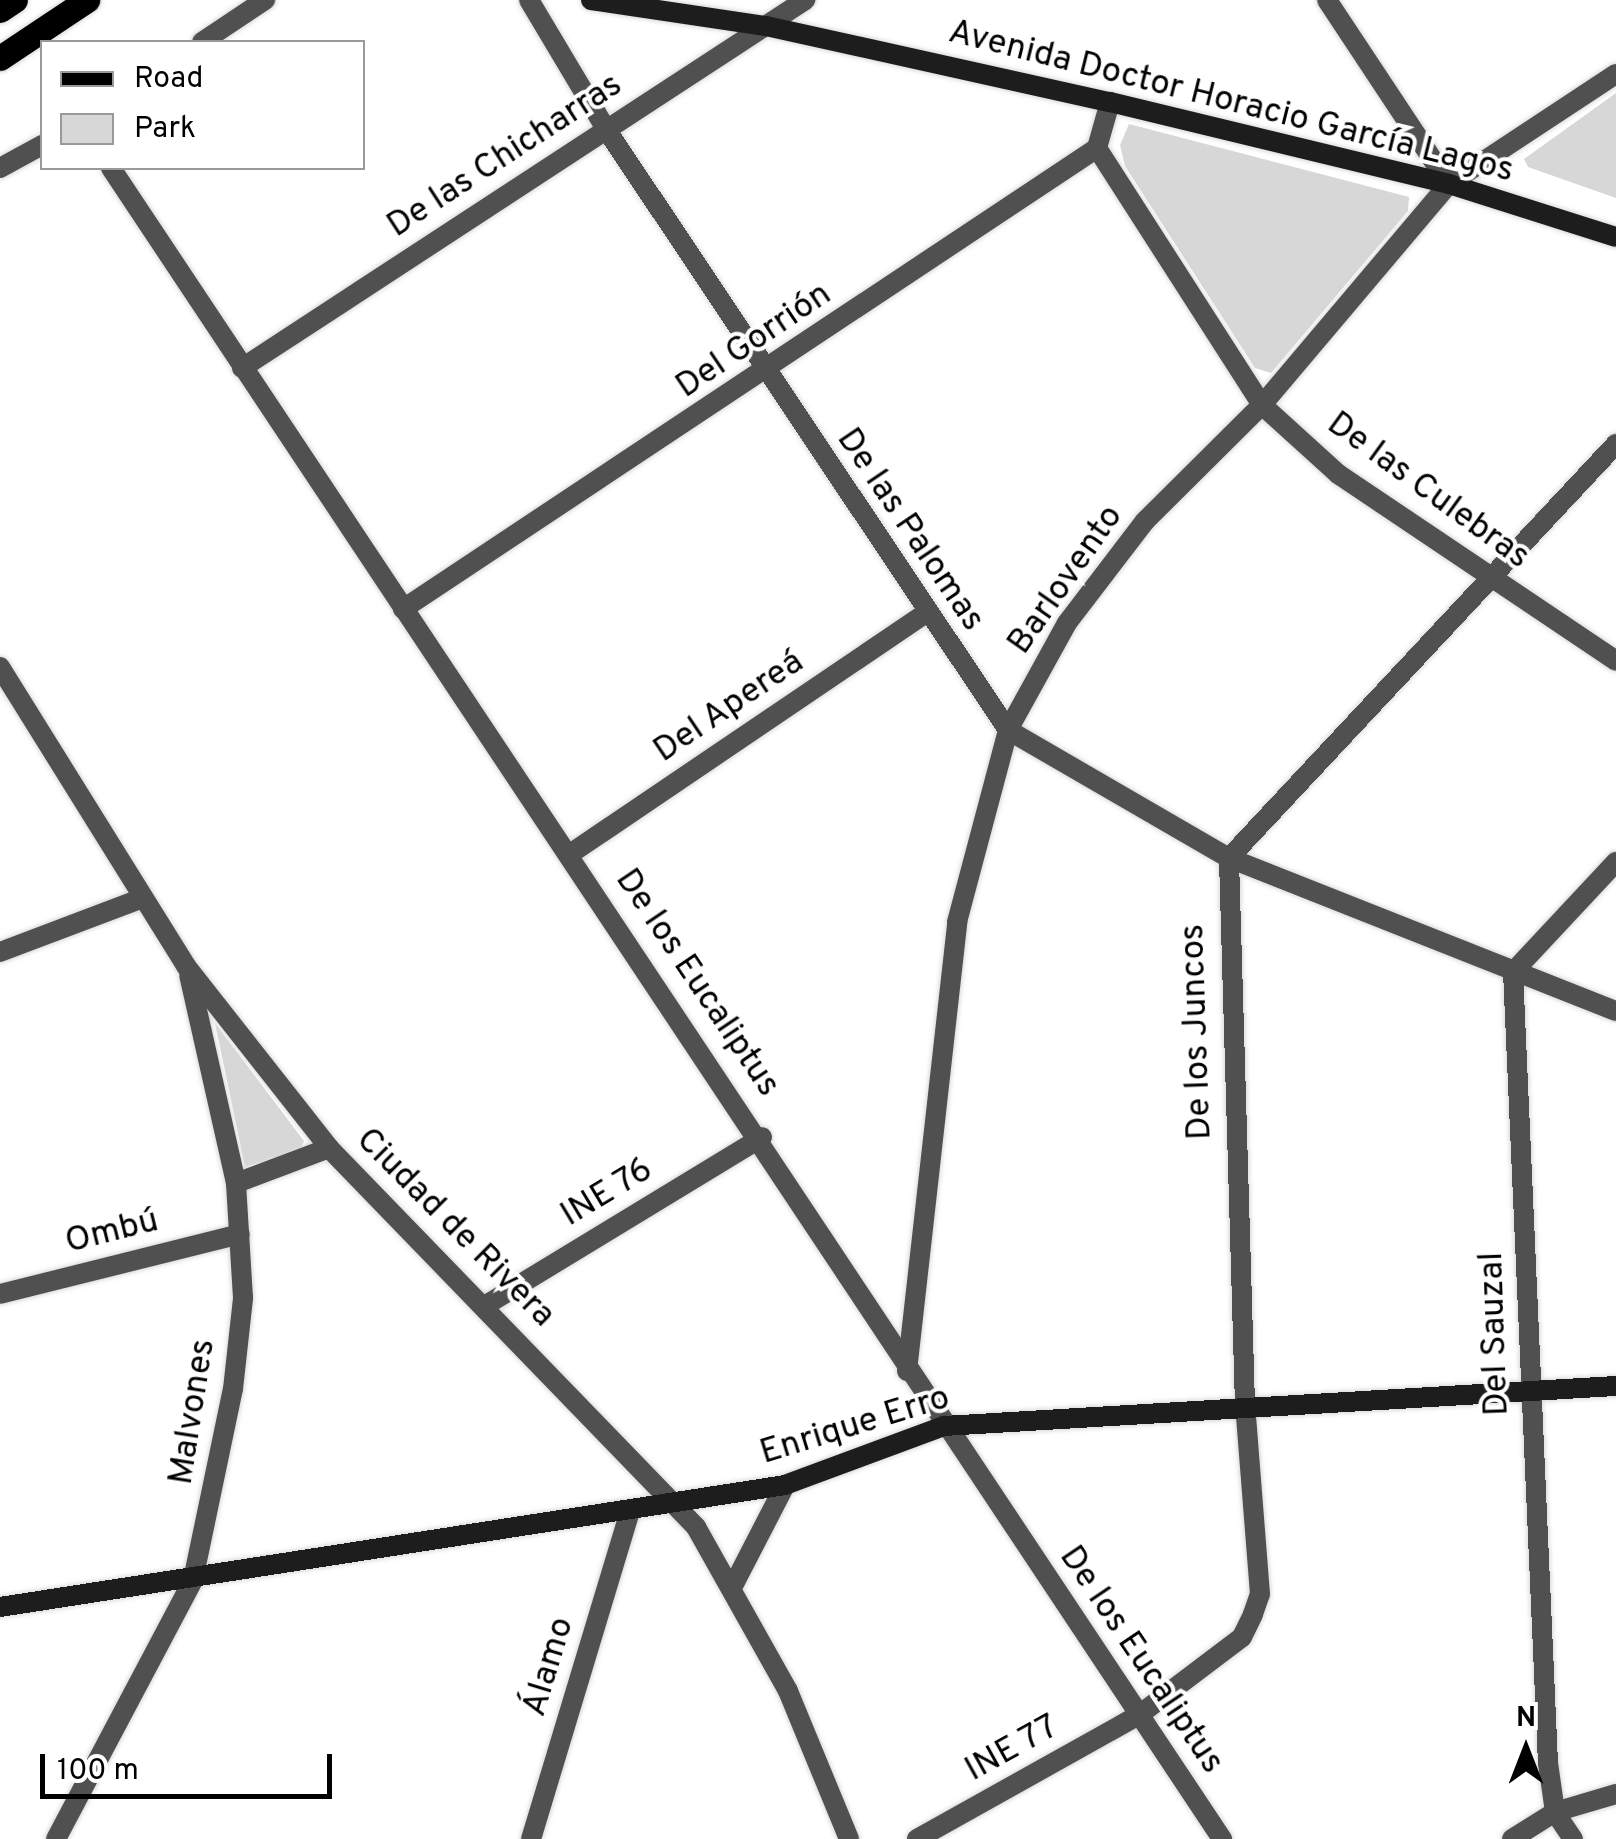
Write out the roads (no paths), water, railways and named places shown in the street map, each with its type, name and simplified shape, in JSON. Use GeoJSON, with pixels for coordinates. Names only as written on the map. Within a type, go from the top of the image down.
{"type":"FeatureCollection","features":[{"type":"Feature","properties":{"kind":"main road"},"geometry":{"type":"LineString","coordinates":[[0,10],[15,0]]}},
{"type":"Feature","properties":{"kind":"main road"},"geometry":{"type":"LineString","coordinates":[[0,58],[88,0]]}},
{"type":"Feature","properties":{"kind":"street"},"geometry":{"type":"LineString","coordinates":[[205,40],[265,0]]}},
{"type":"Feature","properties":{"kind":"street","name":"De las Palomas"},"geometry":{"type":"LineString","coordinates":[[530,0],[606,129],[925,614],[1008,730],[1229,858],[1616,1011]]}},
{"type":"Feature","properties":{"kind":"street","name":"Avenida Doctor Horacio García Lagos"},"geometry":{"type":"LineString","coordinates":[[591,0],[766,26],[1110,102],[1449,184],[1616,237]]}},
{"type":"Feature","properties":{"kind":"street","name":"De las Chicharras"},"geometry":{"type":"LineString","coordinates":[[242,368],[805,0]]}},
{"type":"Feature","properties":{"kind":"street"},"geometry":{"type":"LineString","coordinates":[[1326,0],[1449,184]]}},
{"type":"Feature","properties":{"kind":"street","name":"Barlovento"},"geometry":{"type":"LineString","coordinates":[[907,1371],[957,922],[1008,730],[1066,623],[1145,521],[1262,406],[1449,184],[1616,74]]}},
{"type":"Feature","properties":{"kind":"street"},"geometry":{"type":"LineString","coordinates":[[1097,148],[1110,102]]}},
{"type":"Feature","properties":{"kind":"street"},"geometry":{"type":"LineString","coordinates":[[0,168],[40,146]]}},
{"type":"Feature","properties":{"kind":"street","name":"Del Gorrión"},"geometry":{"type":"LineString","coordinates":[[403,609],[766,373],[1097,148]]}},
{"type":"Feature","properties":{"kind":"street","name":"De las Culebras"},"geometry":{"type":"LineString","coordinates":[[1097,148],[1262,406],[1338,474],[1616,660]]}},
{"type":"Feature","properties":{"kind":"street","name":"De los Eucaliptus"},"geometry":{"type":"LineString","coordinates":[[112,170],[403,609],[762,1136],[907,1371],[1222,1839]]}},
{"type":"Feature","properties":{"kind":"street"},"geometry":{"type":"LineString","coordinates":[[1229,858],[1488,575],[1616,444]]}},
{"type":"Feature","properties":{"kind":"street","name":"Del Apereá"},"geometry":{"type":"LineString","coordinates":[[570,854],[925,614]]}},
{"type":"Feature","properties":{"kind":"street","name":"Ciudad de Rivera"},"geometry":{"type":"LineString","coordinates":[[0,667],[186,966],[329,1148],[678,1505],[734,1584],[849,1839]]}},
{"type":"Feature","properties":{"kind":"street","name":"De los Juncos"},"geometry":{"type":"LineString","coordinates":[[1139,1715],[1242,1637],[1260,1594],[1245,1405],[1229,858]]}},
{"type":"Feature","properties":{"kind":"street"},"geometry":{"type":"LineString","coordinates":[[1512,972],[1616,862]]}},
{"type":"Feature","properties":{"kind":"street"},"geometry":{"type":"LineString","coordinates":[[0,952],[143,898]]}},
{"type":"Feature","properties":{"kind":"street","name":"Malvones"},"geometry":{"type":"LineString","coordinates":[[56,1839],[193,1580],[233,1389],[240,1234],[236,1183],[186,966]]}},
{"type":"Feature","properties":{"kind":"street","name":"Del Sauzal"},"geometry":{"type":"LineString","coordinates":[[1512,972],[1529,1390],[1555,1812],[1572,1839]]}},
{"type":"Feature","properties":{"kind":"street","name":"INE 76"},"geometry":{"type":"LineString","coordinates":[[486,1305],[762,1136]]}},
{"type":"Feature","properties":{"kind":"street"},"geometry":{"type":"LineString","coordinates":[[236,1183],[329,1148]]}},
{"type":"Feature","properties":{"kind":"street","name":"Ombú"},"geometry":{"type":"LineString","coordinates":[[0,1294],[240,1234]]}},
{"type":"Feature","properties":{"kind":"street","name":"Enrique Erro"},"geometry":{"type":"LineString","coordinates":[[0,1607],[629,1514],[785,1485],[944,1426],[1245,1405],[1616,1386]]}},
{"type":"Feature","properties":{"kind":"street"},"geometry":{"type":"LineString","coordinates":[[734,1584],[785,1485]]}},
{"type":"Feature","properties":{"kind":"street","name":"Álamo"},"geometry":{"type":"LineString","coordinates":[[532,1839],[629,1514]]}},
{"type":"Feature","properties":{"kind":"street","name":"INE 77"},"geometry":{"type":"LineString","coordinates":[[918,1839],[1139,1715]]}},
{"type":"Feature","properties":{"kind":"street"},"geometry":{"type":"LineString","coordinates":[[1512,1839],[1555,1812],[1616,1794]]}}]}
